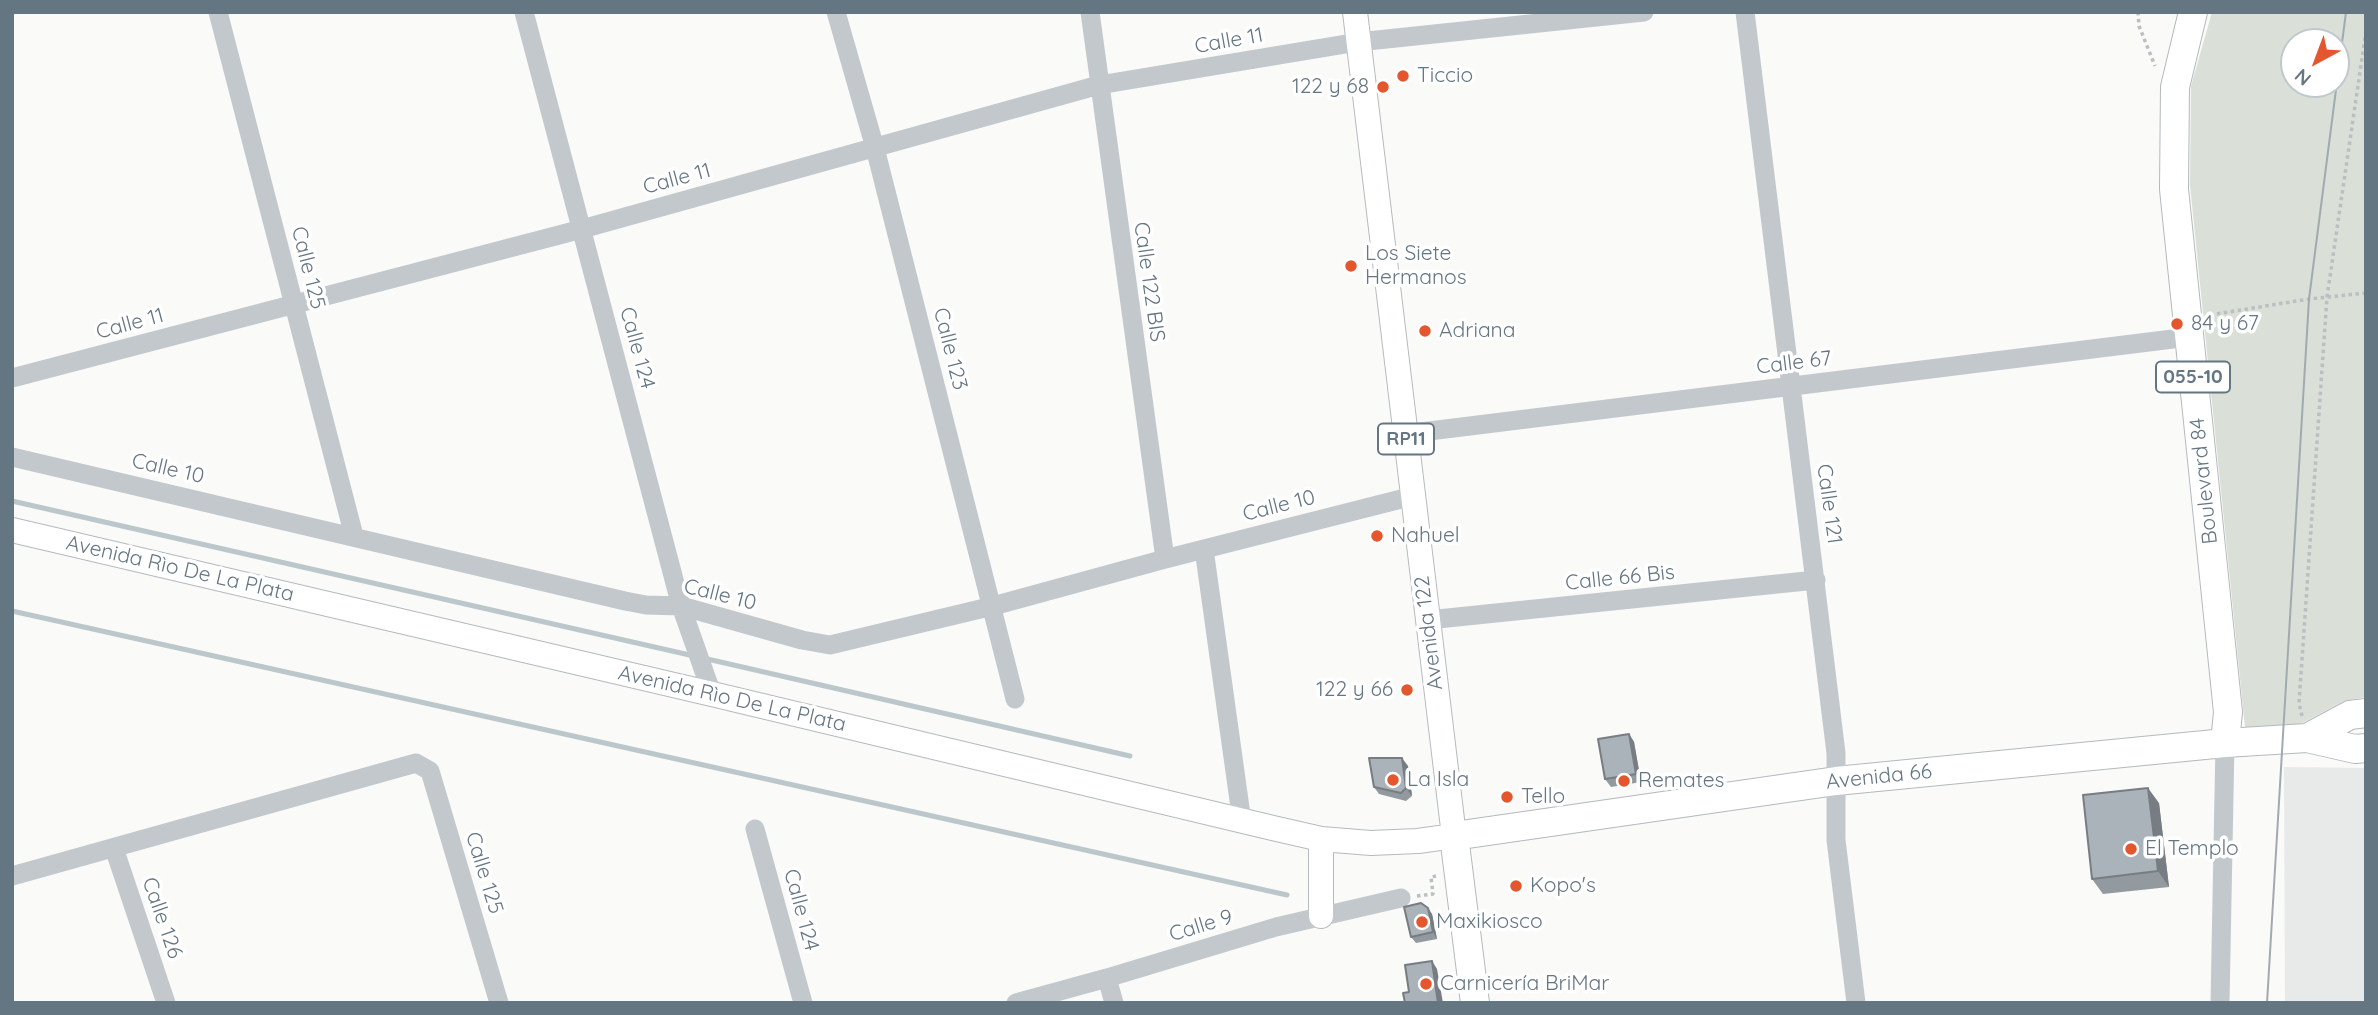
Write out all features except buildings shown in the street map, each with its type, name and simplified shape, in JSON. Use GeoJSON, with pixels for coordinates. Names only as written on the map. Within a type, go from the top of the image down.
{"type":"FeatureCollection","features":[{"type":"Feature","properties":{"kind":"highway","name":"Boulevard 84"},"geometry":{"type":"LineString","coordinates":[[2193,12],[2175,87],[2174,189],[2228,712],[2225,743]]}},
{"type":"Feature","properties":{"kind":"highway","name":"Avenida 66"},"geometry":{"type":"LineString","coordinates":[[2307,738],[2350,715],[2366,713]]}},
{"type":"Feature","properties":{"kind":"highway","name":"Avenida 66"},"geometry":{"type":"LineString","coordinates":[[1454,836],[1836,781],[2225,743],[2307,738],[2355,749],[2366,748]]}},
{"type":"Feature","properties":{"kind":"highway","name":"Avenida 122"},"geometry":{"type":"LineString","coordinates":[[1454,836],[1475,1003]]}},
{"type":"Feature","properties":{"kind":"main road","name":"Avenida 122"},"geometry":{"type":"LineString","coordinates":[[1355,12],[1454,836]]}},
{"type":"Feature","properties":{"kind":"main road","name":"Avenida Rìo De La Plata"},"geometry":{"type":"LineString","coordinates":[[12,530],[1321,839],[1371,843],[1454,836]]}},
{"type":"Feature","properties":{"kind":"main road"},"geometry":{"type":"LineString","coordinates":[[1321,839],[1321,916]]}},
{"type":"Feature","properties":{"kind":"street","name":"Calle 125"},"geometry":{"type":"LineString","coordinates":[[218,12],[354,536]]}},
{"type":"Feature","properties":{"kind":"street","name":"Calle 124"},"geometry":{"type":"LineString","coordinates":[[524,12],[681,606],[712,694]]}},
{"type":"Feature","properties":{"kind":"street","name":"Calle 123"},"geometry":{"type":"LineString","coordinates":[[836,12],[875,148],[1015,699]]}},
{"type":"Feature","properties":{"kind":"street","name":"Calle 122 BIS"},"geometry":{"type":"LineString","coordinates":[[1090,12],[1165,559]]}},
{"type":"Feature","properties":{"kind":"street","name":"Calle 11"},"geometry":{"type":"LineString","coordinates":[[12,378],[582,229],[1099,85],[1358,42],[1644,12]]}},
{"type":"Feature","properties":{"kind":"street","name":"Calle 121"},"geometry":{"type":"LineString","coordinates":[[1745,12],[1836,753],[1836,840],[1856,1003]]}},
{"type":"Feature","properties":{"kind":"street","name":"Calle 67"},"geometry":{"type":"LineString","coordinates":[[1405,434],[1790,387],[2188,328]]}},
{"type":"Feature","properties":{"kind":"street","name":"Calle 10"},"geometry":{"type":"LineString","coordinates":[[12,457],[625,601],[646,605],[681,606],[802,640],[830,645],[993,606],[1413,496]]}},
{"type":"Feature","properties":{"kind":"street"},"geometry":{"type":"LineString","coordinates":[[1203,549],[1242,822]]}},
{"type":"Feature","properties":{"kind":"street","name":"Calle 66 Bis"},"geometry":{"type":"LineString","coordinates":[[1428,620],[1816,580]]}},
{"type":"Feature","properties":{"kind":"street"},"geometry":{"type":"LineString","coordinates":[[2220,1003],[2225,743]]}},
{"type":"Feature","properties":{"kind":"street","name":"Calle 125"},"geometry":{"type":"LineString","coordinates":[[114,848],[416,763],[430,771],[499,1003]]}},
{"type":"Feature","properties":{"kind":"street","name":"Calle 124"},"geometry":{"type":"LineString","coordinates":[[755,829],[803,1003]]}},
{"type":"Feature","properties":{"kind":"street"},"geometry":{"type":"LineString","coordinates":[[12,876],[114,848]]}},
{"type":"Feature","properties":{"kind":"street","name":"Calle 126"},"geometry":{"type":"LineString","coordinates":[[114,848],[166,1003]]}},
{"type":"Feature","properties":{"kind":"street","name":"Calle 9"},"geometry":{"type":"LineString","coordinates":[[1016,1003],[1276,927],[1401,898]]}},
{"type":"Feature","properties":{"kind":"street"},"geometry":{"type":"LineString","coordinates":[[1107,978],[1114,1003]]}},
{"type":"Feature","properties":{"kind":"path"},"geometry":{"type":"LineString","coordinates":[[2138,12],[2139,26],[2155,66],[2175,87]]}},
{"type":"Feature","properties":{"kind":"path"},"geometry":{"type":"LineString","coordinates":[[2307,738],[2299,704],[2327,297],[2366,31]]}},
{"type":"Feature","properties":{"kind":"path"},"geometry":{"type":"LineString","coordinates":[[2188,328],[2327,297],[2366,293]]}},
{"type":"Feature","properties":{"kind":"path"},"geometry":{"type":"LineString","coordinates":[[1401,898],[1433,894],[1431,877],[1458,870]]}},
{"type":"Feature","properties":{"kind":"shaded area"},"geometry":{"type":"Polygon","coordinates":[[[2212,12],[2366,12],[2366,697],[2344,701],[2300,724],[2245,727],[2190,185],[2191,86],[2212,12]]]}},
{"type":"Feature","properties":{"kind":"shaded area"},"geometry":{"type":"Polygon","coordinates":[[[2284,767],[2366,768],[2366,1003],[2285,1003],[2284,767]]]}},
{"type":"Feature","properties":{"kind":"waterway"},"geometry":{"type":"LineString","coordinates":[[12,501],[694,656]]}},
{"type":"Feature","properties":{"kind":"waterway"},"geometry":{"type":"LineString","coordinates":[[12,611],[1287,895]]}},
{"type":"Feature","properties":{"kind":"waterway"},"geometry":{"type":"LineString","coordinates":[[703,658],[1130,756]]}},
{"type":"Feature","properties":{"kind":"tram line"},"geometry":{"type":"LineString","coordinates":[[2267,1003],[2309,299],[2346,12]]}},
{"type":"Feature","properties":{"kind":"place","name":"Ticcio"},"geometry":{"type":"Point","coordinates":[1403,76]}},
{"type":"Feature","properties":{"kind":"place","name":"122 y 68"},"geometry":{"type":"Point","coordinates":[1383,87]}},
{"type":"Feature","properties":{"kind":"place","name":"Los Siete Hermanos"},"geometry":{"type":"Point","coordinates":[1351,266]}},
{"type":"Feature","properties":{"kind":"place","name":"84 y 67"},"geometry":{"type":"Point","coordinates":[2177,324]}},
{"type":"Feature","properties":{"kind":"place","name":"Adriana"},"geometry":{"type":"Point","coordinates":[1425,331]}},
{"type":"Feature","properties":{"kind":"place","name":"Nahuel"},"geometry":{"type":"Point","coordinates":[1377,536]}},
{"type":"Feature","properties":{"kind":"place","name":"122 y 66"},"geometry":{"type":"Point","coordinates":[1407,690]}},
{"type":"Feature","properties":{"kind":"place","name":"La Isla"},"geometry":{"type":"Point","coordinates":[1393,780]}},
{"type":"Feature","properties":{"kind":"place","name":"Remates"},"geometry":{"type":"Point","coordinates":[1624,781]}},
{"type":"Feature","properties":{"kind":"place","name":"Tello"},"geometry":{"type":"Point","coordinates":[1507,797]}},
{"type":"Feature","properties":{"kind":"place","name":"El Templo"},"geometry":{"type":"Point","coordinates":[2131,849]}},
{"type":"Feature","properties":{"kind":"place","name":"Kopo's"},"geometry":{"type":"Point","coordinates":[1516,886]}},
{"type":"Feature","properties":{"kind":"place","name":"Maxikiosco"},"geometry":{"type":"Point","coordinates":[1422,922]}},
{"type":"Feature","properties":{"kind":"place","name":"Carnicería BriMar"},"geometry":{"type":"Point","coordinates":[1426,984]}}]}
